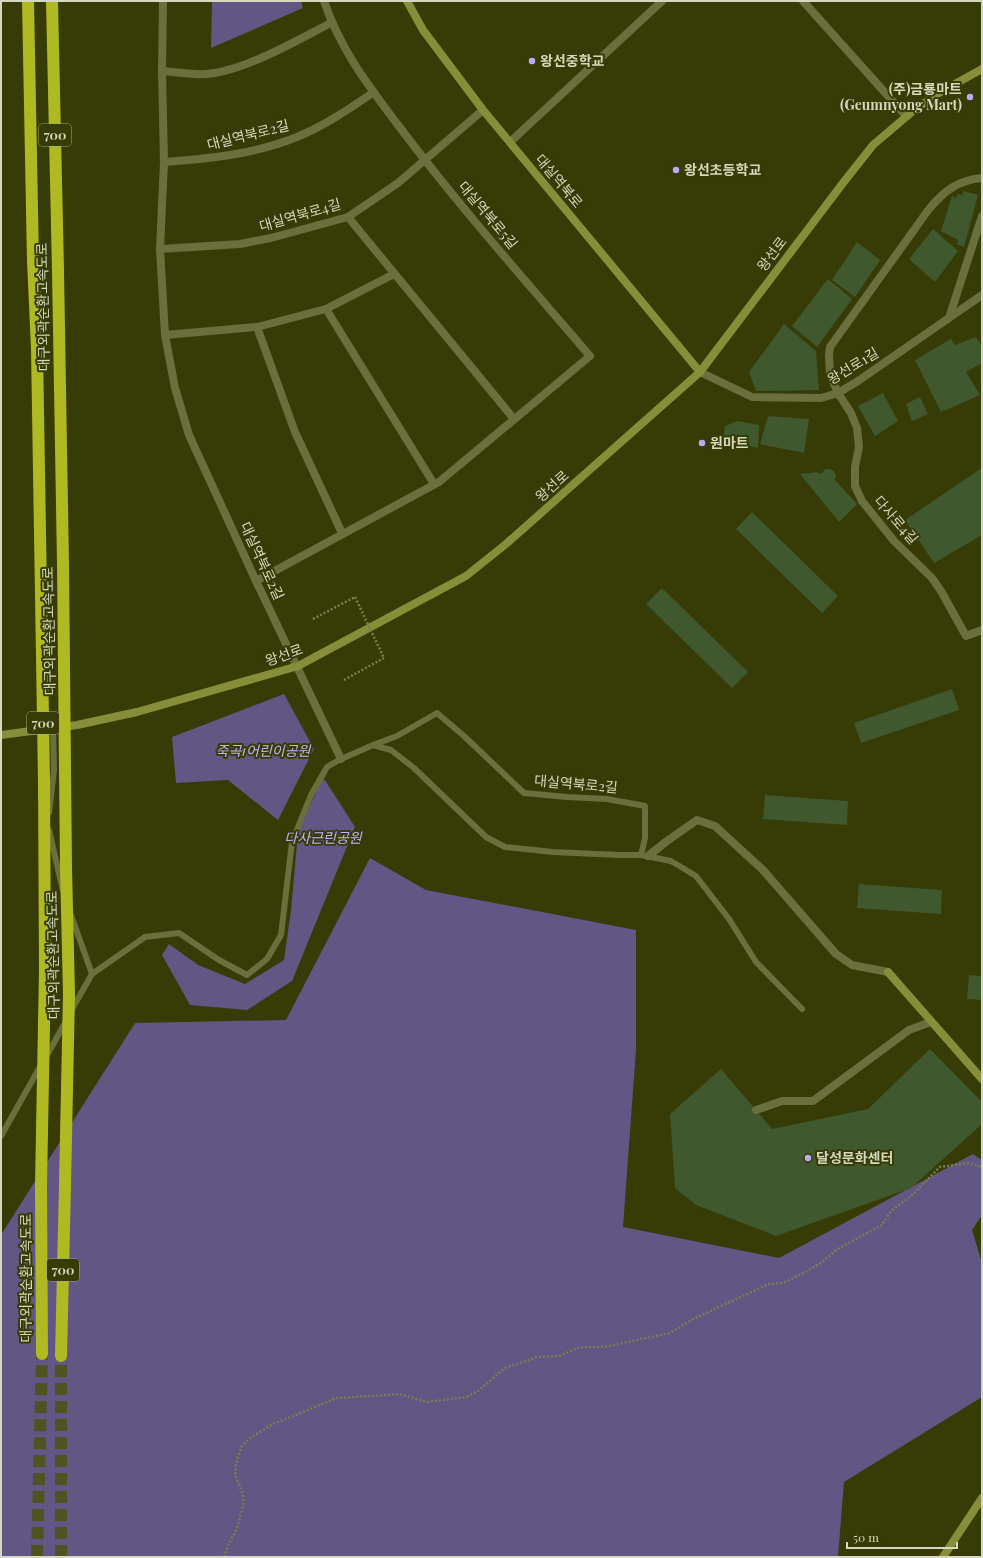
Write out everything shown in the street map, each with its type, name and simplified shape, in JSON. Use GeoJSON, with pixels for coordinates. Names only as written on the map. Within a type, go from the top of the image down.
{"type":"FeatureCollection","features":[{"type":"Feature","properties":{"kind":"highway","name":"대구외곽순환고속도로"},"geometry":{"type":"LineString","coordinates":[[28,1],[33,261],[37,348],[44,788],[45,970],[40,1186],[42,1354]]}},
{"type":"Feature","properties":{"kind":"highway","name":"대구외곽순환고속도로"},"geometry":{"type":"LineString","coordinates":[[52,1],[58,270],[69,994],[61,1356]]}},
{"type":"Feature","properties":{"kind":"main road","name":"대실역북로"},"geometry":{"type":"LineString","coordinates":[[407,1],[423,30],[483,110],[700,372]]}},
{"type":"Feature","properties":{"kind":"main road","name":"왕선로"},"geometry":{"type":"LineString","coordinates":[[1,735],[77,725],[137,712],[298,666],[466,576],[506,544],[700,372],[873,145],[906,116],[937,94],[982,69]]}},
{"type":"Feature","properties":{"kind":"main road"},"geometry":{"type":"LineString","coordinates":[[888,972],[982,1078]]}},
{"type":"Feature","properties":{"kind":"main road"},"geometry":{"type":"LineString","coordinates":[[943,1557],[982,1498]]}},
{"type":"Feature","properties":{"kind":"street","name":"대실역북로2길"},"geometry":{"type":"LineString","coordinates":[[163,1],[162,71],[164,162],[160,249],[165,335],[175,388],[189,435],[341,759]]}},
{"type":"Feature","properties":{"kind":"street","name":"대실역북로5길"},"geometry":{"type":"LineString","coordinates":[[256,580],[439,482],[590,356],[425,161],[345,50],[331,23],[324,1]]}},
{"type":"Feature","properties":{"kind":"street"},"geometry":{"type":"LineString","coordinates":[[510,142],[662,1]]}},
{"type":"Feature","properties":{"kind":"street"},"geometry":{"type":"LineString","coordinates":[[803,1],[906,116]]}},
{"type":"Feature","properties":{"kind":"street"},"geometry":{"type":"LineString","coordinates":[[162,71],[208,74],[227,69],[255,60],[331,23]]}},
{"type":"Feature","properties":{"kind":"street","name":"대실역북로2길"},"geometry":{"type":"LineString","coordinates":[[164,162],[202,159],[272,146],[297,137],[332,119],[374,92]]}},
{"type":"Feature","properties":{"kind":"street","name":"대실역북로4길"},"geometry":{"type":"LineString","coordinates":[[160,249],[240,244],[271,238],[348,217],[398,183],[483,110]]}},
{"type":"Feature","properties":{"kind":"street"},"geometry":{"type":"LineString","coordinates":[[838,393],[830,375],[830,347],[940,195],[958,183],[971,179],[982,178]]}},
{"type":"Feature","properties":{"kind":"street"},"geometry":{"type":"LineString","coordinates":[[949,318],[982,216]]}},
{"type":"Feature","properties":{"kind":"street"},"geometry":{"type":"LineString","coordinates":[[348,217],[514,419]]}},
{"type":"Feature","properties":{"kind":"street"},"geometry":{"type":"LineString","coordinates":[[165,335],[257,327],[326,310],[394,274]]}},
{"type":"Feature","properties":{"kind":"street","name":"왕선로1길"},"geometry":{"type":"LineString","coordinates":[[700,372],[752,397],[821,398],[838,393],[858,381],[982,295]]}},
{"type":"Feature","properties":{"kind":"street"},"geometry":{"type":"LineString","coordinates":[[326,310],[434,484]]}},
{"type":"Feature","properties":{"kind":"street"},"geometry":{"type":"LineString","coordinates":[[257,327],[294,432],[342,533]]}},
{"type":"Feature","properties":{"kind":"street","name":"다사로4길"},"geometry":{"type":"LineString","coordinates":[[838,393],[851,413],[857,428],[859,447],[855,467],[855,486],[862,501],[894,541],[932,578],[941,590],[966,636],[982,630]]}},
{"type":"Feature","properties":{"kind":"street"},"geometry":{"type":"LineString","coordinates":[[645,856],[697,820],[716,826],[762,869],[836,954],[852,965],[888,972]]}},
{"type":"Feature","properties":{"kind":"street"},"geometry":{"type":"LineString","coordinates":[[756,1110],[782,1100],[814,1101],[909,1030],[932,1022]]}},
{"type":"Feature","properties":{"kind":"lane","name":"대실역북로2길"},"geometry":{"type":"LineString","coordinates":[[341,759],[397,736],[437,713],[464,736],[524,793],[607,799],[646,806],[645,856]]}},
{"type":"Feature","properties":{"kind":"lane"},"geometry":{"type":"LineString","coordinates":[[53,728],[54,770],[48,826],[62,889],[92,974]]}},
{"type":"Feature","properties":{"kind":"lane"},"geometry":{"type":"LineString","coordinates":[[373,745],[391,750],[397,754],[414,768],[486,837],[505,847],[553,852],[645,856],[671,862],[696,876],[729,919],[756,962],[802,1009]]}},
{"type":"Feature","properties":{"kind":"lane"},"geometry":{"type":"LineString","coordinates":[[1,1136],[92,974],[145,937],[179,933],[219,960],[247,975],[267,959],[281,935],[292,842],[298,824],[311,794],[327,767],[341,759]]}},
{"type":"Feature","properties":{"kind":"path"},"geometry":{"type":"LineString","coordinates":[[313,619],[355,597],[384,658],[344,680]]}},
{"type":"Feature","properties":{"kind":"path"},"geometry":{"type":"LineString","coordinates":[[224,1557],[229,1543],[237,1529],[244,1502],[235,1472],[237,1459],[242,1446],[250,1438],[273,1424],[337,1398],[400,1394],[427,1402],[466,1397],[478,1391],[504,1368],[538,1357],[559,1356],[580,1347],[604,1346],[670,1333],[695,1318],[769,1284],[783,1283],[807,1272],[821,1263],[836,1250],[882,1226],[891,1211],[911,1196],[940,1167],[968,1163],[982,1167]]}},
{"type":"Feature","properties":{"kind":"green space"},"geometry":{"type":"Polygon","coordinates":[[[212,1],[301,1],[303,8],[211,48],[212,1]]]}},
{"type":"Feature","properties":{"kind":"green space","name":"죽곡1어린이공원"},"geometry":{"type":"Polygon","coordinates":[[[284,694],[314,749],[278,820],[228,780],[176,783],[172,737],[284,694]]]}},
{"type":"Feature","properties":{"kind":"green space","name":"다사근린공원"},"geometry":{"type":"Polygon","coordinates":[[[323,777],[355,827],[292,981],[247,1010],[190,1005],[162,955],[169,944],[198,965],[245,984],[284,960],[291,910],[298,832],[323,777]]]}},
{"type":"Feature","properties":{"kind":"green space"},"geometry":{"type":"Polygon","coordinates":[[[370,858],[426,890],[636,930],[636,1050],[623,1227],[779,1258],[973,1154],[982,1160],[982,1215],[972,1230],[982,1263],[982,1397],[844,1482],[838,1557],[1,1557],[1,1235],[135,1023],[286,1020],[370,858]]]}},
{"type":"Feature","properties":{"kind":"building"},"geometry":{"type":"Polygon","coordinates":[[[963,191],[978,195],[964,247],[957,244],[958,240],[941,231],[952,196],[957,198],[957,194],[963,195],[963,191]]]}},
{"type":"Feature","properties":{"kind":"building"},"geometry":{"type":"Polygon","coordinates":[[[933,229],[958,251],[935,282],[909,259],[933,229]]]}},
{"type":"Feature","properties":{"kind":"building"},"geometry":{"type":"Polygon","coordinates":[[[857,242],[880,260],[855,297],[832,280],[857,242]]]}},
{"type":"Feature","properties":{"kind":"building"},"geometry":{"type":"Polygon","coordinates":[[[828,279],[852,299],[817,347],[792,326],[828,279]]]}},
{"type":"Feature","properties":{"kind":"building"},"geometry":{"type":"Polygon","coordinates":[[[784,324],[816,351],[819,390],[756,391],[749,372],[784,324]]]}},
{"type":"Feature","properties":{"kind":"building"},"geometry":{"type":"Polygon","coordinates":[[[976,337],[982,346],[982,363],[966,372],[980,395],[941,412],[915,360],[951,339],[955,345],[976,337]]]}},
{"type":"Feature","properties":{"kind":"building"},"geometry":{"type":"Polygon","coordinates":[[[883,393],[898,421],[875,436],[858,406],[883,393]]]}},
{"type":"Feature","properties":{"kind":"building"},"geometry":{"type":"Polygon","coordinates":[[[920,397],[928,414],[912,421],[906,404],[920,397]]]}},
{"type":"Feature","properties":{"kind":"building"},"geometry":{"type":"Polygon","coordinates":[[[768,416],[809,419],[804,453],[760,444],[768,416]]]}},
{"type":"Feature","properties":{"kind":"building"},"geometry":{"type":"Polygon","coordinates":[[[738,421],[759,425],[758,448],[723,440],[725,426],[738,421]]]}},
{"type":"Feature","properties":{"kind":"building"},"geometry":{"type":"Polygon","coordinates":[[[982,468],[982,535],[934,563],[905,520],[982,468]]]}},
{"type":"Feature","properties":{"kind":"building"},"geometry":{"type":"Polygon","coordinates":[[[825,469],[834,471],[836,477],[834,479],[857,504],[839,522],[800,474],[817,472],[821,474],[825,469]]]}},
{"type":"Feature","properties":{"kind":"building"},"geometry":{"type":"Polygon","coordinates":[[[752,512],[838,596],[822,613],[736,529],[752,512]]]}},
{"type":"Feature","properties":{"kind":"building"},"geometry":{"type":"Polygon","coordinates":[[[662,588],[748,672],[732,688],[646,604],[662,588]]]}},
{"type":"Feature","properties":{"kind":"building"},"geometry":{"type":"Polygon","coordinates":[[[952,689],[959,710],[861,743],[854,723],[952,689]]]}},
{"type":"Feature","properties":{"kind":"building"},"geometry":{"type":"Polygon","coordinates":[[[765,795],[848,801],[847,825],[763,819],[765,795]]]}},
{"type":"Feature","properties":{"kind":"building"},"geometry":{"type":"Polygon","coordinates":[[[859,884],[942,890],[941,914],[857,908],[859,884]]]}},
{"type":"Feature","properties":{"kind":"building"},"geometry":{"type":"Polygon","coordinates":[[[969,975],[982,976],[982,1000],[967,999],[969,975]]]}},
{"type":"Feature","properties":{"kind":"building","name":"달성문화센터"},"geometry":{"type":"Polygon","coordinates":[[[930,1049],[982,1102],[982,1124],[911,1188],[776,1236],[696,1205],[675,1188],[670,1114],[721,1069],[772,1129],[868,1109],[930,1049]]]}},
{"type":"Feature","properties":{"kind":"tunnel"},"geometry":{"type":"LineString","coordinates":[[37,1557],[42,1354]]}},
{"type":"Feature","properties":{"kind":"tunnel"},"geometry":{"type":"LineString","coordinates":[[61,1356],[61,1557]]}},
{"type":"Feature","properties":{"kind":"place","name":"왕선중학교"},"geometry":{"type":"Point","coordinates":[532,61]}},
{"type":"Feature","properties":{"kind":"place","name":"(주)금룡마트 (Geumnyong Mart)"},"geometry":{"type":"Point","coordinates":[970,97]}},
{"type":"Feature","properties":{"kind":"place","name":"왕선초등학교"},"geometry":{"type":"Point","coordinates":[676,170]}},
{"type":"Feature","properties":{"kind":"place","name":"원마트"},"geometry":{"type":"Point","coordinates":[702,443]}},
{"type":"Feature","properties":{"kind":"place","name":"달성문화센터"},"geometry":{"type":"Point","coordinates":[808,1158]}}]}
